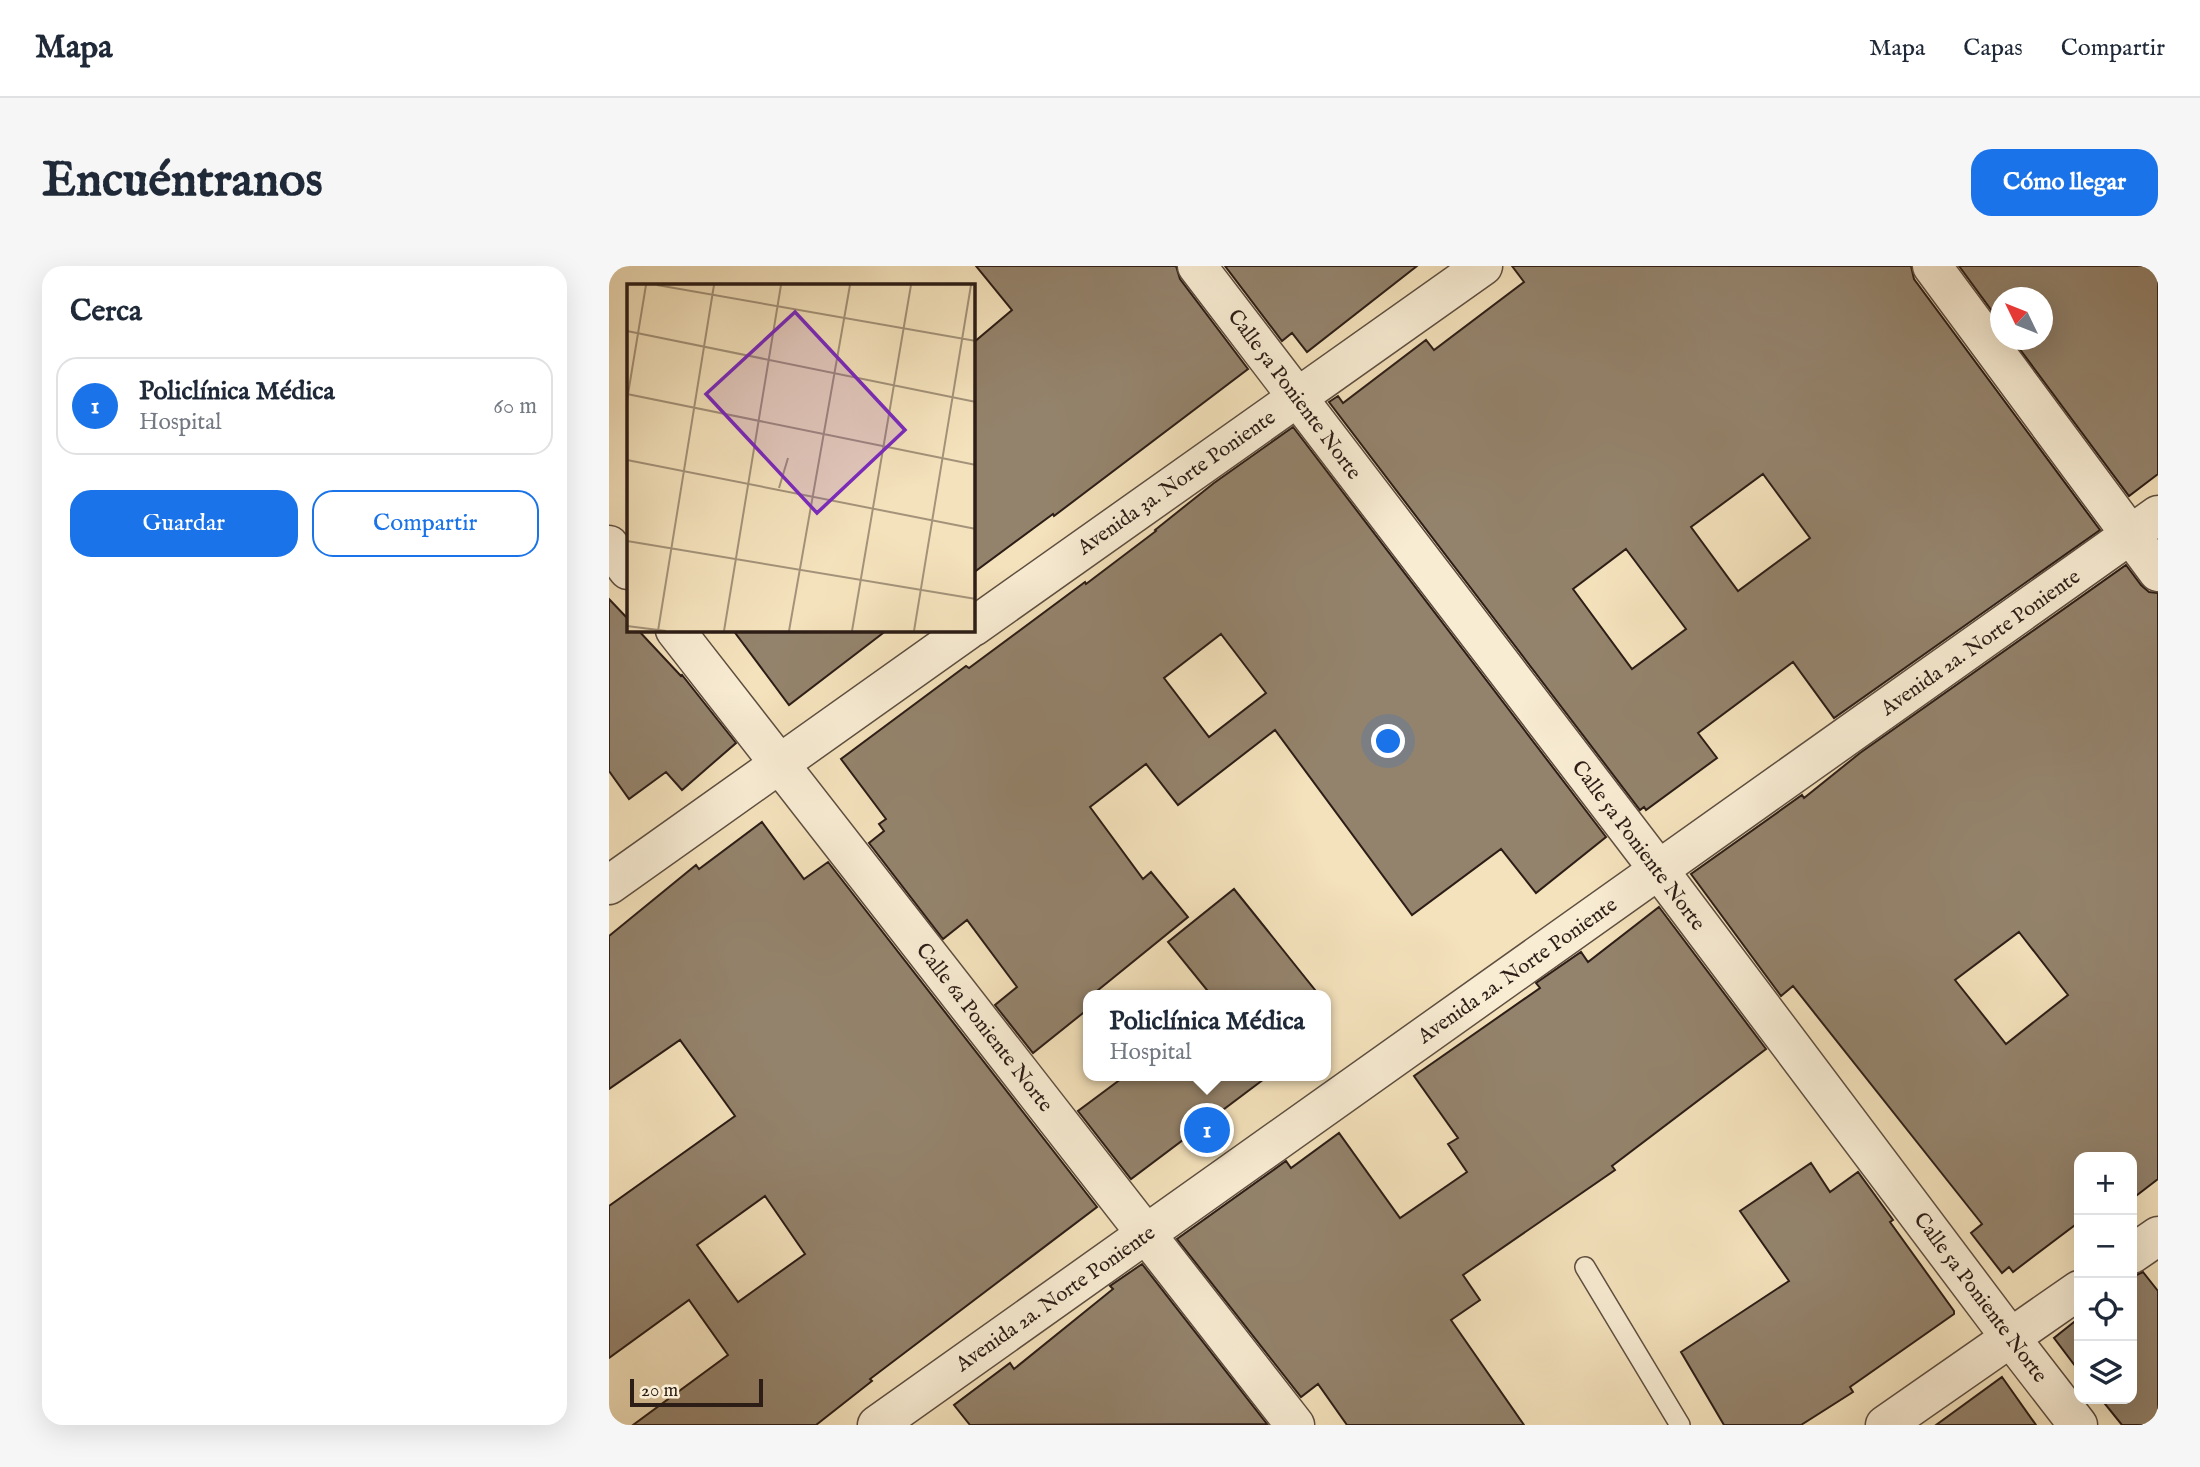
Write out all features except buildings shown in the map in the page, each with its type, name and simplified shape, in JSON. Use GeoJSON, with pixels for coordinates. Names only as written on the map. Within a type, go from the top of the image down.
{"type":"FeatureCollection","features":[{"type":"Feature","properties":{"kind":"street","name":"Calle 5a Poniente Norte"},"geometry":{"type":"LineString","coordinates":[[1198,266],[2078,1425]]}},
{"type":"Feature","properties":{"kind":"street","name":"Avenida 3a. Norte Poniente"},"geometry":{"type":"LineString","coordinates":[[975,626],[1483,266]]}},
{"type":"Feature","properties":{"kind":"street"},"geometry":{"type":"LineString","coordinates":[[1932,266],[2144,525],[2158,572]]}},
{"type":"Feature","properties":{"kind":"street","name":"Avenida 2a. Norte Poniente"},"geometry":{"type":"LineString","coordinates":[[877,1425],[2144,525]]}},
{"type":"Feature","properties":{"kind":"street"},"geometry":{"type":"LineString","coordinates":[[609,545],[627,569]]}},
{"type":"Feature","properties":{"kind":"street","name":"Calle 6a Poniente Norte"},"geometry":{"type":"LineString","coordinates":[[677,632],[1295,1425]]}},
{"type":"Feature","properties":{"kind":"street"},"geometry":{"type":"LineString","coordinates":[[609,886],[965,632]]}},
{"type":"Feature","properties":{"kind":"street"},"geometry":{"type":"LineString","coordinates":[[2137,1251],[2158,1236]]}},
{"type":"Feature","properties":{"kind":"street"},"geometry":{"type":"LineString","coordinates":[[1885,1425],[2074,1293]]}},
{"type":"Feature","properties":{"kind":"lane"},"geometry":{"type":"LineString","coordinates":[[1585,1267],[1680,1425]]}},
{"type":"Feature","properties":{"kind":"place","name":"Policlínica Médica"},"geometry":{"type":"Point","coordinates":[1207,1130]}}]}
